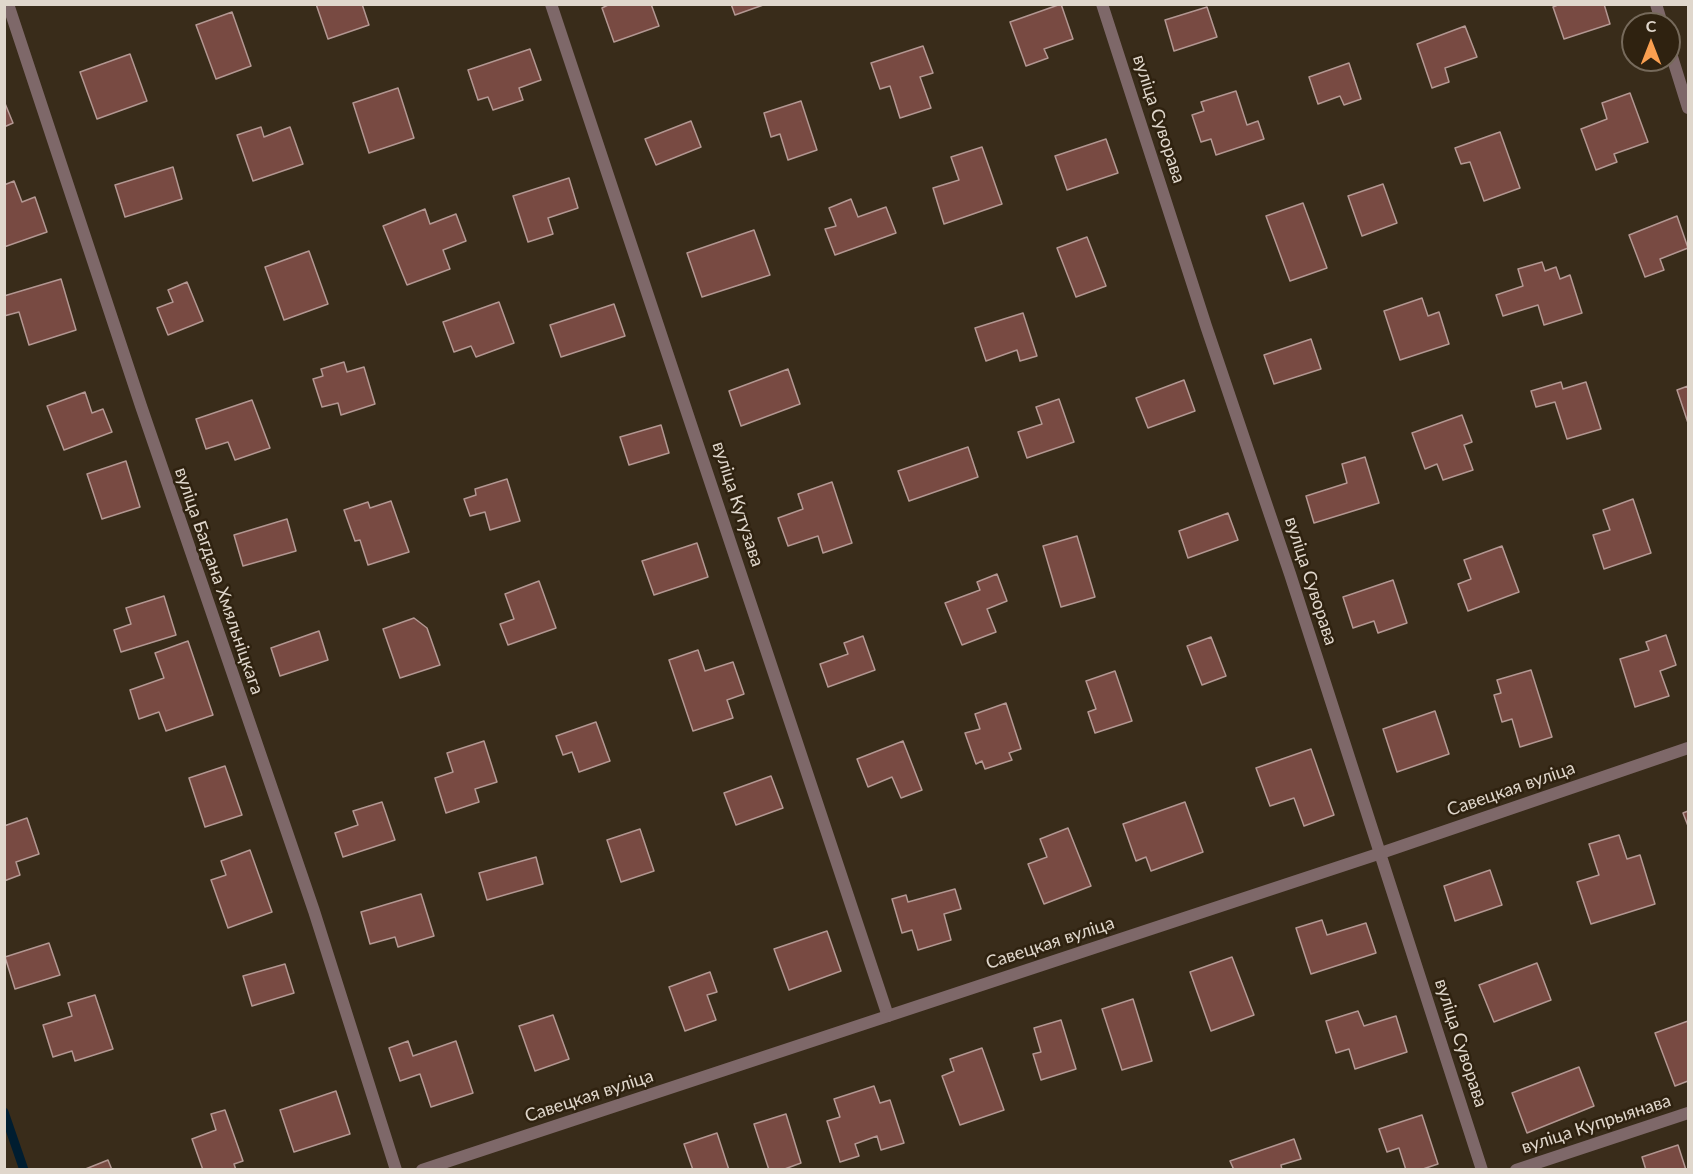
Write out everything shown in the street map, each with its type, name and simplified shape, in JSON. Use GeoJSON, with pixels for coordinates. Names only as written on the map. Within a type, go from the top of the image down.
{"type":"FeatureCollection","features":[{"type":"Feature","properties":{"kind":"street","name":"вуліца Багдана Хмяльніцкага"},"geometry":{"type":"LineString","coordinates":[[8,4],[141,406],[314,911],[396,1170]]}},
{"type":"Feature","properties":{"kind":"street","name":"вуліца Кутузава"},"geometry":{"type":"LineString","coordinates":[[550,4],[710,477],[792,737],[888,1016]]}},
{"type":"Feature","properties":{"kind":"street","name":"вуліца Суворава"},"geometry":{"type":"LineString","coordinates":[[1102,4],[1381,853],[1482,1170]]}},
{"type":"Feature","properties":{"kind":"street"},"geometry":{"type":"LineString","coordinates":[[1677,72],[1689,108]]}},
{"type":"Feature","properties":{"kind":"street","name":"Савецкая вуліца"},"geometry":{"type":"LineString","coordinates":[[422,1170],[1381,853],[1689,748]]}},
{"type":"Feature","properties":{"kind":"street","name":"вуліца Купрыянава"},"geometry":{"type":"LineString","coordinates":[[1516,1170],[1689,1113]]}},
{"type":"Feature","properties":{"kind":"building"},"geometry":{"type":"Polygon","coordinates":[[[316,4],[362,4],[369,25],[328,39],[316,4]]]}},
{"type":"Feature","properties":{"kind":"building"},"geometry":{"type":"Polygon","coordinates":[[[610,4],[651,4],[659,26],[614,42],[602,8],[610,4]]]}},
{"type":"Feature","properties":{"kind":"building"},"geometry":{"type":"Polygon","coordinates":[[[731,4],[766,4],[735,15],[731,4]]]}},
{"type":"Feature","properties":{"kind":"building"},"geometry":{"type":"Polygon","coordinates":[[[1061,4],[1073,39],[1044,49],[1048,58],[1026,66],[1010,22],[1061,4]]]}},
{"type":"Feature","properties":{"kind":"building"},"geometry":{"type":"Polygon","coordinates":[[[1560,4],[1604,4],[1610,24],[1564,39],[1553,7],[1560,4]]]}},
{"type":"Feature","properties":{"kind":"building"},"geometry":{"type":"Polygon","coordinates":[[[1207,7],[1217,37],[1174,51],[1165,20],[1207,7]]]}},
{"type":"Feature","properties":{"kind":"building"},"geometry":{"type":"Polygon","coordinates":[[[232,12],[251,66],[216,79],[196,25],[232,12]]]}},
{"type":"Feature","properties":{"kind":"building"},"geometry":{"type":"Polygon","coordinates":[[[1465,26],[1477,57],[1445,68],[1449,82],[1432,88],[1417,44],[1465,26]]]}},
{"type":"Feature","properties":{"kind":"building"},"geometry":{"type":"Polygon","coordinates":[[[923,46],[933,73],[920,77],[931,108],[900,118],[890,86],[880,89],[871,63],[923,46]]]}},
{"type":"Feature","properties":{"kind":"building"},"geometry":{"type":"Polygon","coordinates":[[[530,49],[541,80],[519,88],[523,100],[493,110],[488,97],[478,100],[468,70],[530,49]]]}},
{"type":"Feature","properties":{"kind":"building"},"geometry":{"type":"Polygon","coordinates":[[[130,54],[147,101],[97,119],[80,72],[130,54]]]}},
{"type":"Feature","properties":{"kind":"building"},"geometry":{"type":"Polygon","coordinates":[[[1349,63],[1361,99],[1344,105],[1340,96],[1318,104],[1309,77],[1349,63]]]}},
{"type":"Feature","properties":{"kind":"building"},"geometry":{"type":"Polygon","coordinates":[[[398,88],[414,138],[369,153],[353,103],[398,88]]]}},
{"type":"Feature","properties":{"kind":"building"},"geometry":{"type":"Polygon","coordinates":[[[1236,91],[1247,125],[1258,121],[1264,139],[1216,155],[1211,139],[1201,142],[1192,115],[1204,111],[1201,102],[1236,91]]]}},
{"type":"Feature","properties":{"kind":"building"},"geometry":{"type":"Polygon","coordinates":[[[1630,93],[1648,142],[1614,154],[1617,162],[1596,170],[1581,129],[1607,119],[1602,103],[1630,93]]]}},
{"type":"Feature","properties":{"kind":"building"},"geometry":{"type":"Polygon","coordinates":[[[4,101],[13,123],[4,127],[4,101]]]}},
{"type":"Feature","properties":{"kind":"building"},"geometry":{"type":"Polygon","coordinates":[[[801,101],[817,150],[788,160],[780,134],[771,137],[764,113],[801,101]]]}},
{"type":"Feature","properties":{"kind":"building"},"geometry":{"type":"Polygon","coordinates":[[[691,121],[701,147],[656,165],[645,139],[691,121]]]}},
{"type":"Feature","properties":{"kind":"building"},"geometry":{"type":"Polygon","coordinates":[[[261,127],[264,137],[290,127],[303,164],[253,181],[237,135],[261,127]]]}},
{"type":"Feature","properties":{"kind":"building"},"geometry":{"type":"Polygon","coordinates":[[[1500,132],[1520,188],[1484,201],[1470,162],[1461,164],[1455,148],[1500,132]]]}},
{"type":"Feature","properties":{"kind":"building"},"geometry":{"type":"Polygon","coordinates":[[[1106,139],[1118,173],[1067,190],[1055,156],[1106,139]]]}},
{"type":"Feature","properties":{"kind":"building"},"geometry":{"type":"Polygon","coordinates":[[[982,147],[1002,204],[944,224],[933,188],[959,180],[951,157],[982,147]]]}},
{"type":"Feature","properties":{"kind":"building"},"geometry":{"type":"Polygon","coordinates":[[[173,167],[182,199],[125,217],[115,185],[173,167]]]}},
{"type":"Feature","properties":{"kind":"building"},"geometry":{"type":"Polygon","coordinates":[[[569,178],[578,208],[548,218],[553,234],[528,242],[513,196],[569,178]]]}},
{"type":"Feature","properties":{"kind":"building"},"geometry":{"type":"Polygon","coordinates":[[[14,181],[22,202],[35,197],[47,232],[4,247],[4,185],[14,181]]]}},
{"type":"Feature","properties":{"kind":"building"},"geometry":{"type":"Polygon","coordinates":[[[1383,184],[1397,223],[1362,236],[1348,196],[1383,184]]]}},
{"type":"Feature","properties":{"kind":"building"},"geometry":{"type":"Polygon","coordinates":[[[851,199],[858,217],[886,207],[896,233],[835,255],[825,229],[836,226],[829,208],[851,199]]]}},
{"type":"Feature","properties":{"kind":"building"},"geometry":{"type":"Polygon","coordinates":[[[1303,203],[1327,268],[1290,281],[1266,216],[1303,203]]]}},
{"type":"Feature","properties":{"kind":"building"},"geometry":{"type":"Polygon","coordinates":[[[425,209],[430,224],[456,214],[466,241],[443,250],[450,269],[407,285],[383,226],[425,209]]]}},
{"type":"Feature","properties":{"kind":"building"},"geometry":{"type":"Polygon","coordinates":[[[1677,216],[1688,248],[1660,259],[1664,270],[1645,277],[1629,235],[1677,216]]]}},
{"type":"Feature","properties":{"kind":"building"},"geometry":{"type":"Polygon","coordinates":[[[754,230],[770,275],[702,297],[687,253],[754,230]]]}},
{"type":"Feature","properties":{"kind":"building"},"geometry":{"type":"Polygon","coordinates":[[[1087,237],[1106,286],[1076,297],[1057,248],[1087,237]]]}},
{"type":"Feature","properties":{"kind":"building"},"geometry":{"type":"Polygon","coordinates":[[[309,251],[328,304],[284,320],[265,267],[309,251]]]}},
{"type":"Feature","properties":{"kind":"building"},"geometry":{"type":"Polygon","coordinates":[[[1542,262],[1545,271],[1556,267],[1560,279],[1570,275],[1582,313],[1544,325],[1538,305],[1503,316],[1496,295],[1523,286],[1518,269],[1542,262]]]}},
{"type":"Feature","properties":{"kind":"building"},"geometry":{"type":"Polygon","coordinates":[[[61,279],[76,330],[29,345],[19,312],[4,316],[4,296],[61,279]]]}},
{"type":"Feature","properties":{"kind":"building"},"geometry":{"type":"Polygon","coordinates":[[[187,282],[203,321],[168,335],[157,308],[173,302],[168,290],[187,282]]]}},
{"type":"Feature","properties":{"kind":"building"},"geometry":{"type":"Polygon","coordinates":[[[1422,298],[1428,316],[1439,312],[1449,344],[1400,360],[1384,311],[1422,298]]]}},
{"type":"Feature","properties":{"kind":"building"},"geometry":{"type":"Polygon","coordinates":[[[499,302],[514,343],[476,357],[471,346],[454,352],[443,322],[499,302]]]}},
{"type":"Feature","properties":{"kind":"building"},"geometry":{"type":"Polygon","coordinates":[[[614,304],[625,336],[561,357],[550,325],[614,304]]]}},
{"type":"Feature","properties":{"kind":"building"},"geometry":{"type":"Polygon","coordinates":[[[1023,313],[1037,356],[1020,361],[1017,350],[986,361],[975,328],[1023,313]]]}},
{"type":"Feature","properties":{"kind":"building"},"geometry":{"type":"Polygon","coordinates":[[[1311,339],[1321,369],[1274,384],[1264,355],[1311,339]]]}},
{"type":"Feature","properties":{"kind":"building"},"geometry":{"type":"Polygon","coordinates":[[[344,362],[347,372],[364,367],[375,404],[341,415],[338,403],[322,407],[313,379],[323,376],[321,369],[344,362]]]}},
{"type":"Feature","properties":{"kind":"building"},"geometry":{"type":"Polygon","coordinates":[[[788,369],[800,404],[741,426],[729,391],[788,369]]]}},
{"type":"Feature","properties":{"kind":"building"},"geometry":{"type":"Polygon","coordinates":[[[1184,380],[1195,411],[1148,428],[1136,398],[1184,380]]]}},
{"type":"Feature","properties":{"kind":"building"},"geometry":{"type":"Polygon","coordinates":[[[1561,382],[1563,389],[1586,382],[1601,429],[1567,439],[1555,402],[1536,407],[1531,391],[1561,382]]]}},
{"type":"Feature","properties":{"kind":"building"},"geometry":{"type":"Polygon","coordinates":[[[1688,386],[1688,423],[1677,390],[1688,386]]]}},
{"type":"Feature","properties":{"kind":"building"},"geometry":{"type":"Polygon","coordinates":[[[85,392],[92,413],[103,409],[112,432],[64,450],[47,406],[85,392]]]}},
{"type":"Feature","properties":{"kind":"building"},"geometry":{"type":"Polygon","coordinates":[[[1059,399],[1074,442],[1027,458],[1018,432],[1042,424],[1036,407],[1059,399]]]}},
{"type":"Feature","properties":{"kind":"building"},"geometry":{"type":"Polygon","coordinates":[[[252,400],[270,448],[235,460],[228,442],[206,449],[196,419],[252,400]]]}},
{"type":"Feature","properties":{"kind":"building"},"geometry":{"type":"Polygon","coordinates":[[[1462,415],[1472,442],[1464,445],[1473,470],[1443,480],[1437,464],[1425,469],[1412,433],[1462,415]]]}},
{"type":"Feature","properties":{"kind":"building"},"geometry":{"type":"Polygon","coordinates":[[[661,425],[669,453],[629,465],[620,437],[661,425]]]}},
{"type":"Feature","properties":{"kind":"building"},"geometry":{"type":"Polygon","coordinates":[[[968,447],[978,477],[909,501],[898,471],[968,447]]]}},
{"type":"Feature","properties":{"kind":"building"},"geometry":{"type":"Polygon","coordinates":[[[1365,457],[1379,503],[1314,523],[1306,496],[1347,483],[1342,464],[1365,457]]]}},
{"type":"Feature","properties":{"kind":"building"},"geometry":{"type":"Polygon","coordinates":[[[126,461],[140,507],[102,519],[87,474],[126,461]]]}},
{"type":"Feature","properties":{"kind":"building"},"geometry":{"type":"Polygon","coordinates":[[[507,479],[520,521],[490,530],[485,512],[470,516],[464,499],[476,495],[475,489],[507,479]]]}},
{"type":"Feature","properties":{"kind":"building"},"geometry":{"type":"Polygon","coordinates":[[[832,482],[852,543],[823,553],[818,536],[788,546],[778,518],[803,509],[798,494],[832,482]]]}},
{"type":"Feature","properties":{"kind":"building"},"geometry":{"type":"Polygon","coordinates":[[[1633,499],[1651,553],[1604,569],[1593,535],[1610,530],[1603,510],[1633,499]]]}},
{"type":"Feature","properties":{"kind":"building"},"geometry":{"type":"Polygon","coordinates":[[[391,501],[409,552],[368,565],[360,540],[355,541],[344,510],[368,502],[370,508],[391,501]]]}},
{"type":"Feature","properties":{"kind":"building"},"geometry":{"type":"Polygon","coordinates":[[[1228,513],[1238,540],[1188,558],[1179,531],[1228,513]]]}},
{"type":"Feature","properties":{"kind":"building"},"geometry":{"type":"Polygon","coordinates":[[[287,519],[296,551],[243,566],[234,535],[287,519]]]}},
{"type":"Feature","properties":{"kind":"building"},"geometry":{"type":"Polygon","coordinates":[[[1077,536],[1095,597],[1061,607],[1043,546],[1077,536]]]}},
{"type":"Feature","properties":{"kind":"building"},"geometry":{"type":"Polygon","coordinates":[[[697,543],[708,577],[654,595],[642,561],[697,543]]]}},
{"type":"Feature","properties":{"kind":"building"},"geometry":{"type":"Polygon","coordinates":[[[1502,546],[1519,592],[1468,611],[1458,584],[1471,579],[1464,560],[1502,546]]]}},
{"type":"Feature","properties":{"kind":"building"},"geometry":{"type":"Polygon","coordinates":[[[997,574],[1007,601],[987,609],[996,632],[962,645],[945,603],[980,590],[977,582],[997,574]]]}},
{"type":"Feature","properties":{"kind":"building"},"geometry":{"type":"Polygon","coordinates":[[[1393,580],[1407,623],[1378,633],[1374,621],[1353,628],[1343,597],[1393,580]]]}},
{"type":"Feature","properties":{"kind":"building"},"geometry":{"type":"Polygon","coordinates":[[[539,581],[556,628],[508,645],[500,624],[514,619],[505,594],[539,581]]]}},
{"type":"Feature","properties":{"kind":"building"},"geometry":{"type":"Polygon","coordinates":[[[164,596],[176,635],[121,652],[114,630],[131,624],[126,608],[164,596]]]}},
{"type":"Feature","properties":{"kind":"building"},"geometry":{"type":"Polygon","coordinates":[[[414,618],[427,628],[440,665],[400,678],[383,629],[414,618]]]}},
{"type":"Feature","properties":{"kind":"building"},"geometry":{"type":"Polygon","coordinates":[[[319,631],[328,660],[280,676],[271,648],[319,631]]]}},
{"type":"Feature","properties":{"kind":"building"},"geometry":{"type":"Polygon","coordinates":[[[1666,635],[1676,665],[1660,671],[1669,696],[1635,707],[1620,659],[1649,650],[1646,642],[1666,635]]]}},
{"type":"Feature","properties":{"kind":"building"},"geometry":{"type":"Polygon","coordinates":[[[863,636],[875,670],[828,687],[820,664],[848,654],[844,643],[863,636]]]}},
{"type":"Feature","properties":{"kind":"building"},"geometry":{"type":"Polygon","coordinates":[[[1211,637],[1226,676],[1202,685],[1187,646],[1211,637]]]}},
{"type":"Feature","properties":{"kind":"building"},"geometry":{"type":"Polygon","coordinates":[[[188,641],[213,715],[166,731],[159,712],[139,719],[130,690],[164,678],[155,653],[188,641]]]}},
{"type":"Feature","properties":{"kind":"building"},"geometry":{"type":"Polygon","coordinates":[[[698,650],[705,671],[733,662],[744,694],[727,700],[733,718],[693,731],[669,660],[698,650]]]}},
{"type":"Feature","properties":{"kind":"building"},"geometry":{"type":"Polygon","coordinates":[[[1531,670],[1552,737],[1520,747],[1512,719],[1502,722],[1494,695],[1501,693],[1497,680],[1531,670]]]}},
{"type":"Feature","properties":{"kind":"building"},"geometry":{"type":"Polygon","coordinates":[[[1115,671],[1132,721],[1095,733],[1088,712],[1096,709],[1086,681],[1115,671]]]}},
{"type":"Feature","properties":{"kind":"building"},"geometry":{"type":"Polygon","coordinates":[[[1006,703],[1021,749],[1009,753],[1012,760],[985,769],[982,761],[976,764],[965,733],[980,729],[975,714],[1006,703]]]}},
{"type":"Feature","properties":{"kind":"building"},"geometry":{"type":"Polygon","coordinates":[[[1435,711],[1449,754],[1397,772],[1383,729],[1435,711]]]}},
{"type":"Feature","properties":{"kind":"building"},"geometry":{"type":"Polygon","coordinates":[[[596,722],[610,761],[579,772],[572,752],[563,755],[556,736],[596,722]]]}},
{"type":"Feature","properties":{"kind":"building"},"geometry":{"type":"Polygon","coordinates":[[[484,741],[497,782],[475,789],[479,802],[446,813],[435,778],[453,772],[447,753],[484,741]]]}},
{"type":"Feature","properties":{"kind":"building"},"geometry":{"type":"Polygon","coordinates":[[[903,741],[922,790],[901,798],[892,777],[868,787],[857,759],[903,741]]]}},
{"type":"Feature","properties":{"kind":"building"},"geometry":{"type":"Polygon","coordinates":[[[1311,749],[1334,815],[1304,826],[1294,798],[1270,806],[1256,768],[1311,749]]]}},
{"type":"Feature","properties":{"kind":"building"},"geometry":{"type":"Polygon","coordinates":[[[225,766],[242,815],[205,827],[189,778],[225,766]]]}},
{"type":"Feature","properties":{"kind":"building"},"geometry":{"type":"Polygon","coordinates":[[[771,776],[783,808],[736,825],[724,793],[771,776]]]}},
{"type":"Feature","properties":{"kind":"building"},"geometry":{"type":"Polygon","coordinates":[[[382,802],[395,840],[343,857],[335,833],[358,825],[353,811],[382,802]]]}},
{"type":"Feature","properties":{"kind":"building"},"geometry":{"type":"Polygon","coordinates":[[[1185,802],[1203,852],[1151,871],[1146,857],[1136,861],[1123,824],[1185,802]]]}},
{"type":"Feature","properties":{"kind":"building"},"geometry":{"type":"Polygon","coordinates":[[[1688,811],[1688,826],[1683,813],[1688,811]]]}},
{"type":"Feature","properties":{"kind":"building"},"geometry":{"type":"Polygon","coordinates":[[[27,818],[39,854],[16,862],[20,875],[4,881],[4,826],[27,818]]]}},
{"type":"Feature","properties":{"kind":"building"},"geometry":{"type":"Polygon","coordinates":[[[1068,828],[1091,886],[1044,904],[1028,864],[1047,857],[1040,839],[1068,828]]]}},
{"type":"Feature","properties":{"kind":"building"},"geometry":{"type":"Polygon","coordinates":[[[640,829],[654,871],[621,882],[607,840],[640,829]]]}},
{"type":"Feature","properties":{"kind":"building"},"geometry":{"type":"Polygon","coordinates":[[[1619,835],[1627,859],[1640,855],[1655,904],[1591,924],[1577,882],[1599,875],[1589,844],[1619,835]]]}},
{"type":"Feature","properties":{"kind":"building"},"geometry":{"type":"Polygon","coordinates":[[[250,850],[272,912],[228,928],[211,880],[226,875],[221,861],[250,850]]]}},
{"type":"Feature","properties":{"kind":"building"},"geometry":{"type":"Polygon","coordinates":[[[536,857],[543,884],[487,900],[479,873],[536,857]]]}},
{"type":"Feature","properties":{"kind":"building"},"geometry":{"type":"Polygon","coordinates":[[[1490,870],[1502,905],[1455,921],[1444,886],[1490,870]]]}},
{"type":"Feature","properties":{"kind":"building"},"geometry":{"type":"Polygon","coordinates":[[[955,889],[961,909],[944,914],[951,940],[918,950],[912,930],[902,933],[892,899],[906,895],[908,902],[955,889]]]}},
{"type":"Feature","properties":{"kind":"building"},"geometry":{"type":"Polygon","coordinates":[[[421,894],[434,936],[398,947],[395,937],[370,944],[361,912],[421,894]]]}},
{"type":"Feature","properties":{"kind":"building"},"geometry":{"type":"Polygon","coordinates":[[[1322,920],[1327,935],[1366,923],[1376,953],[1311,974],[1296,928],[1322,920]]]}},
{"type":"Feature","properties":{"kind":"building"},"geometry":{"type":"Polygon","coordinates":[[[827,931],[841,971],[789,990],[774,949],[827,931]]]}},
{"type":"Feature","properties":{"kind":"building"},"geometry":{"type":"Polygon","coordinates":[[[49,943],[60,975],[15,989],[5,957],[49,943]]]}},
{"type":"Feature","properties":{"kind":"building"},"geometry":{"type":"Polygon","coordinates":[[[1232,957],[1254,1015],[1211,1031],[1190,972],[1232,957]]]}},
{"type":"Feature","properties":{"kind":"building"},"geometry":{"type":"Polygon","coordinates":[[[1537,963],[1551,1000],[1494,1022],[1479,985],[1537,963]]]}},
{"type":"Feature","properties":{"kind":"building"},"geometry":{"type":"Polygon","coordinates":[[[285,964],[294,993],[252,1006],[243,976],[285,964]]]}},
{"type":"Feature","properties":{"kind":"building"},"geometry":{"type":"Polygon","coordinates":[[[710,972],[717,992],[707,995],[716,1020],[685,1031],[669,987],[710,972]]]}},
{"type":"Feature","properties":{"kind":"building"},"geometry":{"type":"Polygon","coordinates":[[[95,995],[113,1049],[75,1061],[72,1051],[53,1057],[43,1025],[72,1016],[68,1003],[95,995]]]}},
{"type":"Feature","properties":{"kind":"building"},"geometry":{"type":"Polygon","coordinates":[[[1133,999],[1152,1061],[1122,1070],[1102,1009],[1133,999]]]}},
{"type":"Feature","properties":{"kind":"building"},"geometry":{"type":"Polygon","coordinates":[[[1358,1011],[1364,1026],[1396,1016],[1407,1052],[1355,1069],[1349,1049],[1336,1053],[1326,1021],[1358,1011]]]}},
{"type":"Feature","properties":{"kind":"building"},"geometry":{"type":"Polygon","coordinates":[[[553,1015],[569,1059],[535,1071],[519,1026],[553,1015]]]}},
{"type":"Feature","properties":{"kind":"building"},"geometry":{"type":"Polygon","coordinates":[[[1061,1020],[1076,1069],[1041,1080],[1033,1054],[1041,1052],[1034,1028],[1061,1020]]]}},
{"type":"Feature","properties":{"kind":"building"},"geometry":{"type":"Polygon","coordinates":[[[1688,1021],[1688,1081],[1675,1086],[1655,1033],[1688,1021]]]}},
{"type":"Feature","properties":{"kind":"building"},"geometry":{"type":"Polygon","coordinates":[[[408,1041],[413,1056],[456,1041],[473,1093],[431,1107],[420,1074],[400,1081],[389,1048],[408,1041]]]}},
{"type":"Feature","properties":{"kind":"building"},"geometry":{"type":"Polygon","coordinates":[[[982,1048],[1004,1110],[960,1125],[942,1076],[954,1071],[950,1059],[982,1048]]]}},
{"type":"Feature","properties":{"kind":"building"},"geometry":{"type":"Polygon","coordinates":[[[1579,1067],[1594,1106],[1527,1133],[1512,1093],[1579,1067]]]}},
{"type":"Feature","properties":{"kind":"building"},"geometry":{"type":"Polygon","coordinates":[[[874,1086],[880,1103],[890,1100],[904,1143],[881,1150],[877,1136],[855,1144],[859,1156],[840,1162],[827,1121],[840,1117],[834,1099],[874,1086]]]}},
{"type":"Feature","properties":{"kind":"building"},"geometry":{"type":"Polygon","coordinates":[[[336,1091],[350,1134],[294,1152],[280,1110],[336,1091]]]}},
{"type":"Feature","properties":{"kind":"building"},"geometry":{"type":"Polygon","coordinates":[[[225,1110],[243,1161],[234,1164],[236,1170],[203,1170],[192,1139],[216,1130],[211,1114],[225,1110]]]}},
{"type":"Feature","properties":{"kind":"building"},"geometry":{"type":"Polygon","coordinates":[[[786,1114],[801,1163],[782,1170],[769,1170],[754,1124],[786,1114]]]}},
{"type":"Feature","properties":{"kind":"building"},"geometry":{"type":"Polygon","coordinates":[[[1422,1115],[1438,1164],[1420,1170],[1406,1170],[1399,1148],[1387,1152],[1379,1129],[1422,1115]]]}},
{"type":"Feature","properties":{"kind":"building"},"geometry":{"type":"Polygon","coordinates":[[[717,1133],[729,1170],[693,1170],[684,1144],[717,1133]]]}},
{"type":"Feature","properties":{"kind":"building"},"geometry":{"type":"Polygon","coordinates":[[[1294,1139],[1301,1159],[1281,1165],[1282,1170],[1234,1170],[1230,1161],[1294,1139]]]}},
{"type":"Feature","properties":{"kind":"building"},"geometry":{"type":"Polygon","coordinates":[[[1678,1145],[1686,1170],[1646,1170],[1642,1157],[1678,1145]]]}},
{"type":"Feature","properties":{"kind":"building"},"geometry":{"type":"Polygon","coordinates":[[[108,1160],[112,1170],[83,1170],[108,1160]]]}},
{"type":"Feature","properties":{"kind":"waterway"},"geometry":{"type":"LineString","coordinates":[[4,1112],[24,1170]]}}]}
